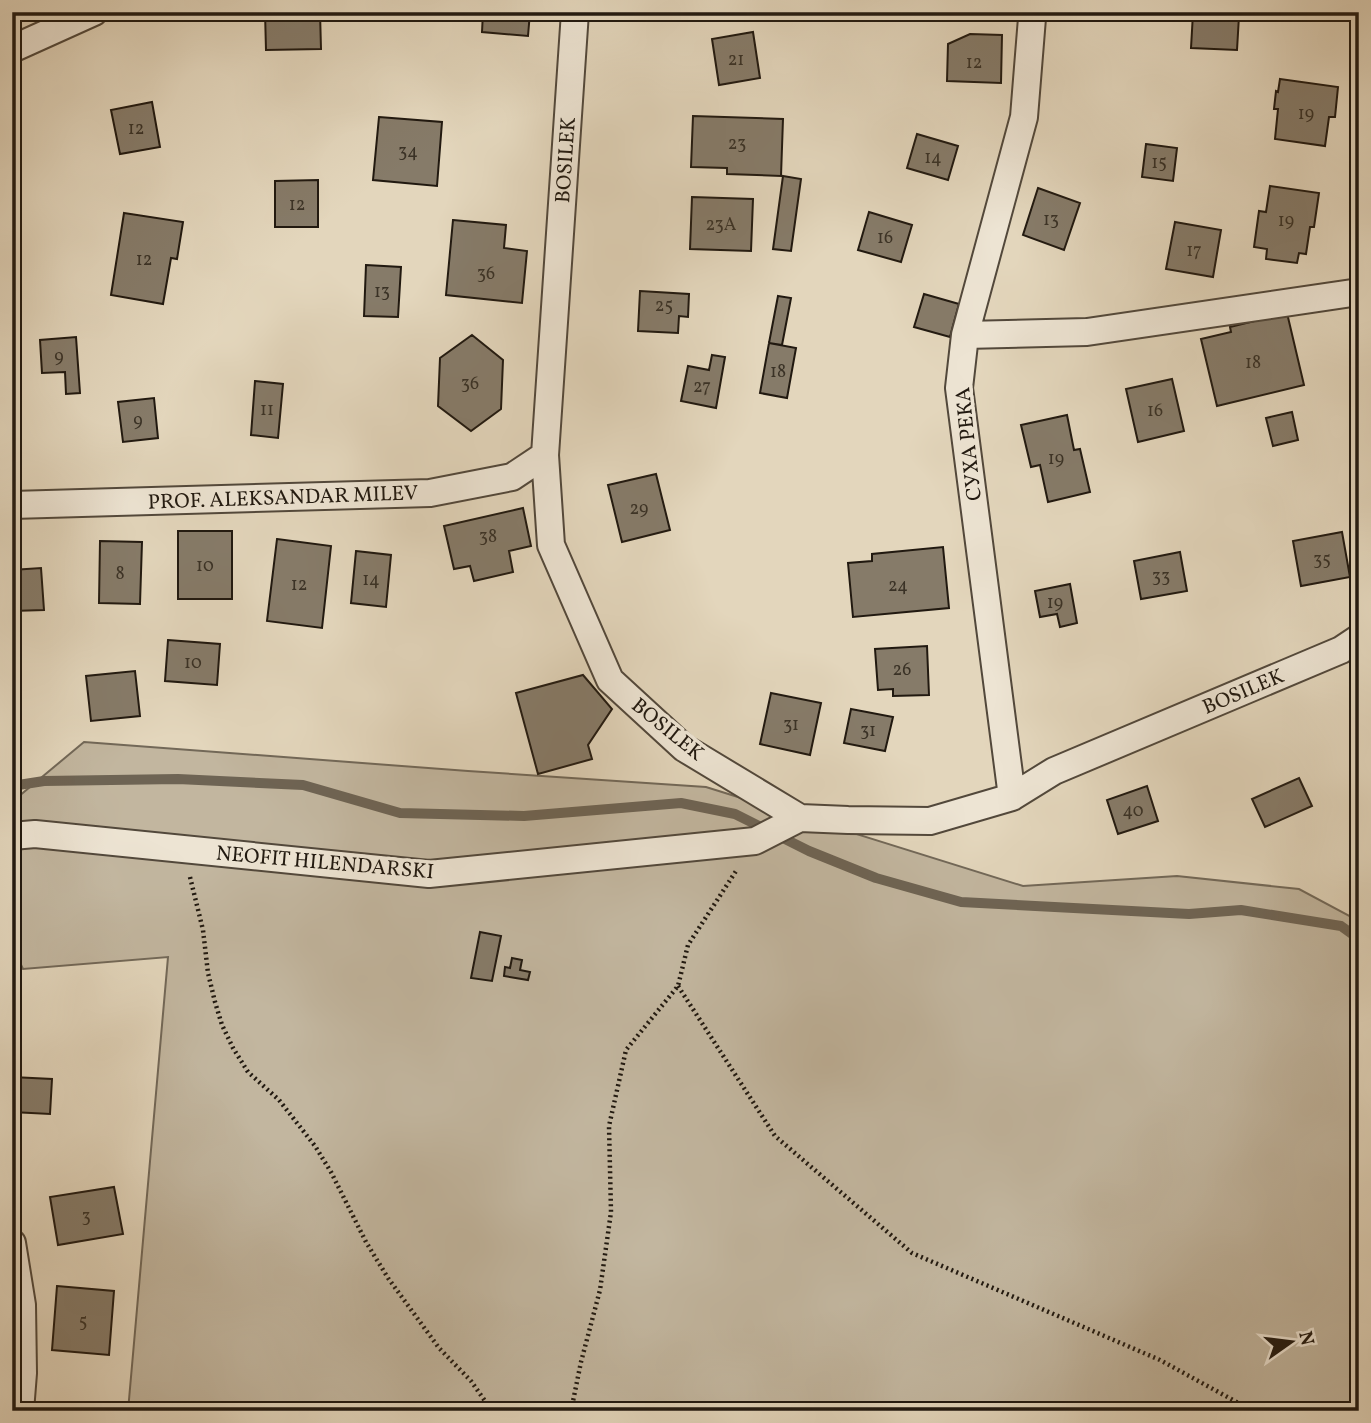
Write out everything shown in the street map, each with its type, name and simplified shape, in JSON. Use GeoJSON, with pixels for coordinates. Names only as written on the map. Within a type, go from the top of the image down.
{"type":"FeatureCollection","features":[{"type":"Feature","properties":{"kind":"street"},"geometry":{"type":"LineString","coordinates":[[12,49],[94,12]]}},
{"type":"Feature","properties":{"kind":"street","name":"BOSILEK"},"geometry":{"type":"LineString","coordinates":[[575,12],[545,455],[551,545],[610,680],[684,748],[800,818],[930,821],[1012,797],[1054,771],[1341,650],[1359,638]]}},
{"type":"Feature","properties":{"kind":"street","name":"СУХА РЕКА"},"geometry":{"type":"LineString","coordinates":[[1012,797],[959,388],[965,335],[1024,117],[1031,12]]}},
{"type":"Feature","properties":{"kind":"street"},"geometry":{"type":"LineString","coordinates":[[965,335],[1087,332],[1359,292]]}},
{"type":"Feature","properties":{"kind":"street","name":"PROF. ALEKSANDAR MILEV"},"geometry":{"type":"LineString","coordinates":[[12,505],[429,493],[512,477],[545,455]]}},
{"type":"Feature","properties":{"kind":"street","name":"NEOFIT HILENDARSKI"},"geometry":{"type":"LineString","coordinates":[[12,836],[35,834],[429,874],[755,841],[800,818]]}},
{"type":"Feature","properties":{"kind":"street"},"geometry":{"type":"LineString","coordinates":[[12,1243],[22,1305],[23,1373],[20,1411]]}},
{"type":"Feature","properties":{"kind":"path"},"geometry":{"type":"LineString","coordinates":[[571,1411],[600,1290],[611,1212],[609,1126],[626,1050],[678,986],[688,945],[755,841]]}},
{"type":"Feature","properties":{"kind":"path"},"geometry":{"type":"LineString","coordinates":[[183,849],[203,930],[208,973],[215,1002],[233,1048],[248,1072],[279,1100],[315,1146],[388,1278],[439,1348],[471,1381],[492,1411]]}},
{"type":"Feature","properties":{"kind":"path"},"geometry":{"type":"LineString","coordinates":[[678,986],[775,1136],[912,1253],[1160,1360],[1253,1411]]}},
{"type":"Feature","properties":{"kind":"shaded area"},"geometry":{"type":"Polygon","coordinates":[[[84,742],[706,787],[1023,886],[1177,876],[1299,889],[1359,921],[1359,1411],[128,1411],[168,957],[23,969],[12,946],[12,802],[84,742]]]}},
{"type":"Feature","properties":{"kind":"building"},"geometry":{"type":"Polygon","coordinates":[[[265,12],[320,12],[321,49],[266,50],[265,12]]]}},
{"type":"Feature","properties":{"kind":"building"},"geometry":{"type":"Polygon","coordinates":[[[483,12],[530,12],[528,36],[482,32],[483,12]]]}},
{"type":"Feature","properties":{"kind":"building"},"geometry":{"type":"Polygon","coordinates":[[[811,12],[837,12],[837,16],[812,20],[811,12]]]}},
{"type":"Feature","properties":{"kind":"building"},"geometry":{"type":"Polygon","coordinates":[[[1193,13],[1239,16],[1237,50],[1191,48],[1193,13]]]}},
{"type":"Feature","properties":{"kind":"building"},"geometry":{"type":"Polygon","coordinates":[[[753,32],[760,78],[719,85],[712,39],[753,32]]]}},
{"type":"Feature","properties":{"kind":"building"},"geometry":{"type":"Polygon","coordinates":[[[970,34],[1002,35],[1001,83],[947,81],[948,44],[970,34]]]}},
{"type":"Feature","properties":{"kind":"building"},"geometry":{"type":"Polygon","coordinates":[[[1280,79],[1338,87],[1335,117],[1329,117],[1325,146],[1275,139],[1278,109],[1274,109],[1280,79]]]}},
{"type":"Feature","properties":{"kind":"building"},"geometry":{"type":"Polygon","coordinates":[[[152,102],[160,147],[120,154],[111,110],[152,102]]]}},
{"type":"Feature","properties":{"kind":"building"},"geometry":{"type":"Polygon","coordinates":[[[693,116],[783,119],[781,176],[727,174],[727,168],[691,167],[693,116]]]}},
{"type":"Feature","properties":{"kind":"building"},"geometry":{"type":"Polygon","coordinates":[[[379,117],[442,122],[437,186],[373,180],[379,117]]]}},
{"type":"Feature","properties":{"kind":"building"},"geometry":{"type":"Polygon","coordinates":[[[917,134],[958,146],[948,180],[907,168],[917,134]]]}},
{"type":"Feature","properties":{"kind":"building"},"geometry":{"type":"Polygon","coordinates":[[[1146,144],[1177,148],[1173,181],[1142,177],[1146,144]]]}},
{"type":"Feature","properties":{"kind":"building"},"geometry":{"type":"Polygon","coordinates":[[[783,176],[801,179],[791,251],[773,249],[783,176]]]}},
{"type":"Feature","properties":{"kind":"building"},"geometry":{"type":"Polygon","coordinates":[[[318,180],[318,227],[275,227],[275,181],[318,180]]]}},
{"type":"Feature","properties":{"kind":"building"},"geometry":{"type":"Polygon","coordinates":[[[1270,186],[1319,193],[1314,227],[1310,227],[1306,254],[1299,253],[1297,263],[1266,259],[1267,249],[1254,247],[1259,211],[1266,212],[1270,186]]]}},
{"type":"Feature","properties":{"kind":"building"},"geometry":{"type":"Polygon","coordinates":[[[1038,188],[1080,203],[1064,250],[1023,235],[1038,188]]]}},
{"type":"Feature","properties":{"kind":"building"},"geometry":{"type":"Polygon","coordinates":[[[692,197],[753,199],[751,251],[690,249],[692,197]]]}},
{"type":"Feature","properties":{"kind":"building"},"geometry":{"type":"Polygon","coordinates":[[[869,212],[912,225],[901,262],[858,250],[869,212]]]}},
{"type":"Feature","properties":{"kind":"building"},"geometry":{"type":"Polygon","coordinates":[[[124,213],[183,222],[177,259],[171,258],[163,304],[111,295],[124,213]]]}},
{"type":"Feature","properties":{"kind":"building"},"geometry":{"type":"Polygon","coordinates":[[[453,220],[506,225],[504,248],[527,251],[522,303],[446,295],[453,220]]]}},
{"type":"Feature","properties":{"kind":"building"},"geometry":{"type":"Polygon","coordinates":[[[1175,222],[1221,230],[1213,277],[1166,269],[1175,222]]]}},
{"type":"Feature","properties":{"kind":"building"},"geometry":{"type":"Polygon","coordinates":[[[366,265],[401,267],[398,317],[364,316],[366,265]]]}},
{"type":"Feature","properties":{"kind":"building"},"geometry":{"type":"Polygon","coordinates":[[[640,291],[689,294],[688,317],[679,316],[678,333],[638,331],[640,291]]]}},
{"type":"Feature","properties":{"kind":"building"},"geometry":{"type":"Polygon","coordinates":[[[924,294],[959,304],[950,337],[914,327],[924,294]]]}},
{"type":"Feature","properties":{"kind":"building"},"geometry":{"type":"Polygon","coordinates":[[[778,296],[791,298],[782,345],[769,343],[778,296]]]}},
{"type":"Feature","properties":{"kind":"building"},"geometry":{"type":"Polygon","coordinates":[[[12,310],[17,310],[13,358],[12,358],[12,310]]]}},
{"type":"Feature","properties":{"kind":"building"},"geometry":{"type":"Polygon","coordinates":[[[1287,313],[1304,385],[1217,406],[1201,339],[1231,332],[1230,327],[1287,313]]]}},
{"type":"Feature","properties":{"kind":"building"},"geometry":{"type":"Polygon","coordinates":[[[472,335],[503,360],[501,409],[471,431],[438,406],[440,358],[472,335]]]}},
{"type":"Feature","properties":{"kind":"building"},"geometry":{"type":"Polygon","coordinates":[[[76,337],[80,393],[66,394],[65,372],[42,373],[40,340],[76,337]]]}},
{"type":"Feature","properties":{"kind":"building"},"geometry":{"type":"Polygon","coordinates":[[[769,343],[796,348],[787,398],[760,393],[769,343]]]}},
{"type":"Feature","properties":{"kind":"building"},"geometry":{"type":"Polygon","coordinates":[[[712,355],[725,357],[716,408],[681,401],[688,366],[709,370],[712,355]]]}},
{"type":"Feature","properties":{"kind":"building"},"geometry":{"type":"Polygon","coordinates":[[[1172,379],[1184,431],[1138,442],[1126,389],[1172,379]]]}},
{"type":"Feature","properties":{"kind":"building"},"geometry":{"type":"Polygon","coordinates":[[[255,381],[283,384],[278,438],[251,435],[255,381]]]}},
{"type":"Feature","properties":{"kind":"building"},"geometry":{"type":"Polygon","coordinates":[[[154,398],[158,438],[123,442],[118,402],[154,398]]]}},
{"type":"Feature","properties":{"kind":"building"},"geometry":{"type":"Polygon","coordinates":[[[1292,412],[1298,440],[1273,446],[1266,418],[1292,412]]]}},
{"type":"Feature","properties":{"kind":"building"},"geometry":{"type":"Polygon","coordinates":[[[1067,415],[1074,450],[1080,449],[1090,492],[1048,502],[1040,465],[1031,467],[1021,425],[1067,415]]]}},
{"type":"Feature","properties":{"kind":"building"},"geometry":{"type":"Polygon","coordinates":[[[656,474],[670,530],[622,542],[608,485],[656,474]]]}},
{"type":"Feature","properties":{"kind":"building"},"geometry":{"type":"Polygon","coordinates":[[[523,508],[531,546],[509,551],[513,572],[474,581],[470,566],[454,569],[444,526],[523,508]]]}},
{"type":"Feature","properties":{"kind":"building"},"geometry":{"type":"Polygon","coordinates":[[[178,531],[232,531],[232,599],[178,599],[178,531]]]}},
{"type":"Feature","properties":{"kind":"building"},"geometry":{"type":"Polygon","coordinates":[[[1342,532],[1350,577],[1301,586],[1293,541],[1342,532]]]}},
{"type":"Feature","properties":{"kind":"building"},"geometry":{"type":"Polygon","coordinates":[[[277,539],[331,546],[322,628],[267,621],[277,539]]]}},
{"type":"Feature","properties":{"kind":"building"},"geometry":{"type":"Polygon","coordinates":[[[100,541],[142,542],[140,604],[99,603],[100,541]]]}},
{"type":"Feature","properties":{"kind":"building"},"geometry":{"type":"Polygon","coordinates":[[[943,547],[949,608],[853,617],[848,563],[872,561],[872,554],[943,547]]]}},
{"type":"Feature","properties":{"kind":"building"},"geometry":{"type":"Polygon","coordinates":[[[356,551],[391,555],[386,607],[351,603],[356,551]]]}},
{"type":"Feature","properties":{"kind":"building"},"geometry":{"type":"Polygon","coordinates":[[[1180,552],[1187,591],[1141,599],[1134,561],[1180,552]]]}},
{"type":"Feature","properties":{"kind":"building"},"geometry":{"type":"Polygon","coordinates":[[[41,568],[44,610],[12,611],[12,570],[41,568]]]}},
{"type":"Feature","properties":{"kind":"building"},"geometry":{"type":"Polygon","coordinates":[[[1070,584],[1077,623],[1060,627],[1057,614],[1040,617],[1035,591],[1070,584]]]}},
{"type":"Feature","properties":{"kind":"building"},"geometry":{"type":"Polygon","coordinates":[[[168,640],[220,644],[217,685],[165,681],[168,640]]]}},
{"type":"Feature","properties":{"kind":"building"},"geometry":{"type":"Polygon","coordinates":[[[927,646],[929,695],[893,696],[893,689],[878,690],[875,649],[927,646]]]}},
{"type":"Feature","properties":{"kind":"building"},"geometry":{"type":"Polygon","coordinates":[[[135,671],[140,716],[91,721],[86,676],[135,671]]]}},
{"type":"Feature","properties":{"kind":"building"},"geometry":{"type":"Polygon","coordinates":[[[583,675],[612,709],[588,745],[592,759],[538,774],[516,693],[583,675]]]}},
{"type":"Feature","properties":{"kind":"building"},"geometry":{"type":"Polygon","coordinates":[[[771,693],[821,703],[810,755],[760,744],[771,693]]]}},
{"type":"Feature","properties":{"kind":"building"},"geometry":{"type":"Polygon","coordinates":[[[851,709],[893,717],[885,751],[844,743],[851,709]]]}},
{"type":"Feature","properties":{"kind":"building"},"geometry":{"type":"Polygon","coordinates":[[[1299,778],[1312,806],[1265,827],[1252,799],[1299,778]]]}},
{"type":"Feature","properties":{"kind":"building"},"geometry":{"type":"Polygon","coordinates":[[[1147,786],[1158,821],[1118,834],[1107,800],[1147,786]]]}},
{"type":"Feature","properties":{"kind":"building"},"geometry":{"type":"Polygon","coordinates":[[[480,932],[501,936],[492,981],[471,978],[480,932]]]}},
{"type":"Feature","properties":{"kind":"building"},"geometry":{"type":"Polygon","coordinates":[[[512,958],[522,960],[520,970],[530,972],[528,980],[504,976],[505,967],[510,968],[512,958]]]}},
{"type":"Feature","properties":{"kind":"building"},"geometry":{"type":"Polygon","coordinates":[[[12,1077],[52,1079],[50,1114],[12,1112],[12,1077]]]}},
{"type":"Feature","properties":{"kind":"building"},"geometry":{"type":"Polygon","coordinates":[[[114,1187],[123,1234],[58,1245],[50,1197],[114,1187]]]}},
{"type":"Feature","properties":{"kind":"building"},"geometry":{"type":"Polygon","coordinates":[[[57,1286],[114,1291],[109,1355],[52,1350],[57,1286]]]}},
{"type":"Feature","properties":{"kind":"waterway"},"geometry":{"type":"LineString","coordinates":[[12,786],[44,781],[178,779],[303,785],[400,813],[524,816],[681,803],[735,814],[809,851],[876,878],[961,902],[1189,914],[1241,910],[1341,926],[1359,939]]}}]}
